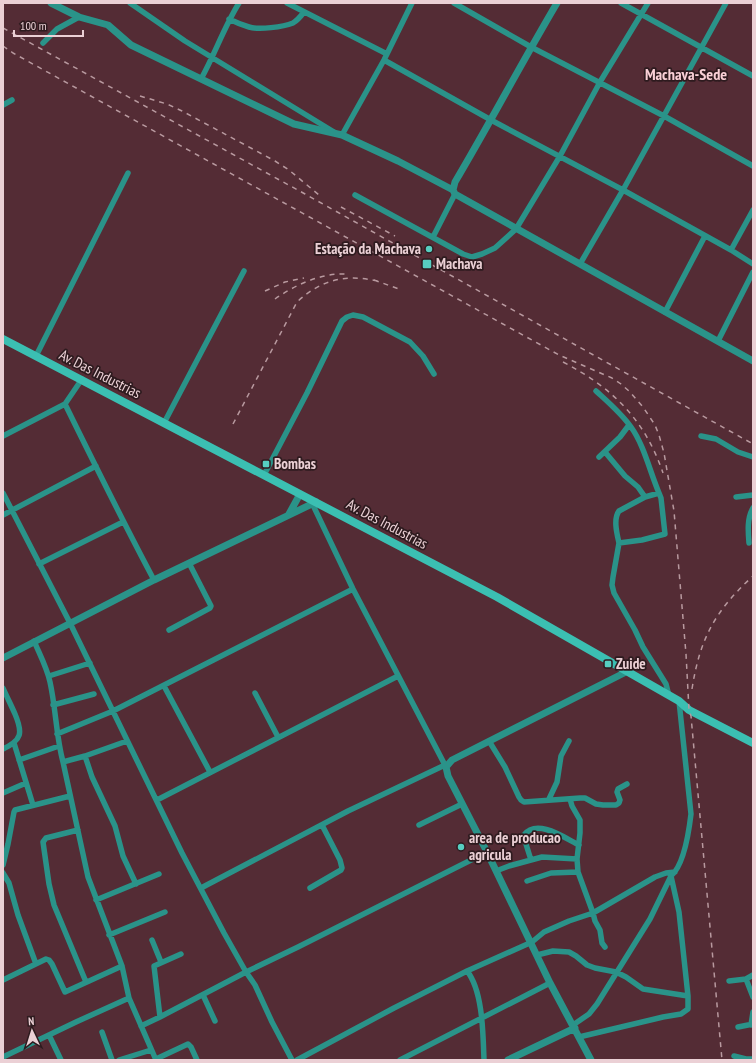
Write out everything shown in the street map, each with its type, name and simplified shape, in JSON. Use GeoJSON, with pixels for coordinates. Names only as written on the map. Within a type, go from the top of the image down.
{"type":"FeatureCollection","features":[{"type":"Feature","properties":{"kind":"main road","name":"Av. Das Industrias"},"geometry":{"type":"LineString","coordinates":[[3,339],[82,379],[300,494],[314,503],[497,597],[679,701],[689,710],[753,743]]}},
{"type":"Feature","properties":{"kind":"street"},"geometry":{"type":"LineString","coordinates":[[51,3],[79,17],[108,25],[131,45],[294,124],[339,134]]}},
{"type":"Feature","properties":{"kind":"street"},"geometry":{"type":"LineString","coordinates":[[130,3],[212,58],[339,134],[398,161],[516,229],[600,274],[753,361]]}},
{"type":"Feature","properties":{"kind":"street"},"geometry":{"type":"LineString","coordinates":[[201,79],[229,19],[239,3]]}},
{"type":"Feature","properties":{"kind":"street"},"geometry":{"type":"LineString","coordinates":[[287,3],[385,57],[491,120],[623,190],[731,250],[753,264]]}},
{"type":"Feature","properties":{"kind":"street"},"geometry":{"type":"LineString","coordinates":[[339,134],[385,57],[412,3]]}},
{"type":"Feature","properties":{"kind":"street"},"geometry":{"type":"LineString","coordinates":[[454,3],[531,47],[664,116],[753,166]]}},
{"type":"Feature","properties":{"kind":"street"},"geometry":{"type":"LineString","coordinates":[[433,237],[454,192],[453,186],[455,182],[557,3]]}},
{"type":"Feature","properties":{"kind":"street"},"geometry":{"type":"LineString","coordinates":[[621,3],[753,76]]}},
{"type":"Feature","properties":{"kind":"street"},"geometry":{"type":"LineString","coordinates":[[355,195],[463,254],[472,257],[495,248],[516,229],[560,156],[600,82],[648,3]]}},
{"type":"Feature","properties":{"kind":"street"},"geometry":{"type":"LineString","coordinates":[[580,264],[623,190],[726,3]]}},
{"type":"Feature","properties":{"kind":"street"},"geometry":{"type":"LineString","coordinates":[[229,19],[251,28],[264,28],[282,26],[293,22],[304,12]]}},
{"type":"Feature","properties":{"kind":"street"},"geometry":{"type":"LineString","coordinates":[[43,43],[57,29],[79,17]]}},
{"type":"Feature","properties":{"kind":"street"},"geometry":{"type":"LineString","coordinates":[[3,104],[12,100]]}},
{"type":"Feature","properties":{"kind":"street"},"geometry":{"type":"LineString","coordinates":[[36,356],[128,173]]}},
{"type":"Feature","properties":{"kind":"street"},"geometry":{"type":"LineString","coordinates":[[731,250],[753,210]]}},
{"type":"Feature","properties":{"kind":"street"},"geometry":{"type":"LineString","coordinates":[[665,312],[705,236]]}},
{"type":"Feature","properties":{"kind":"street"},"geometry":{"type":"LineString","coordinates":[[164,423],[244,271]]}},
{"type":"Feature","properties":{"kind":"street"},"geometry":{"type":"LineString","coordinates":[[718,341],[753,272]]}},
{"type":"Feature","properties":{"kind":"street"},"geometry":{"type":"LineString","coordinates":[[264,475],[307,393],[338,328],[342,321],[347,317],[353,315],[363,317],[410,342],[423,356],[434,374]]}},
{"type":"Feature","properties":{"kind":"street"},"geometry":{"type":"LineString","coordinates":[[3,436],[65,404],[82,379]]}},
{"type":"Feature","properties":{"kind":"street"},"geometry":{"type":"LineString","coordinates":[[596,391],[629,425],[645,455],[661,498],[665,534],[642,540],[619,543]]}},
{"type":"Feature","properties":{"kind":"street"},"geometry":{"type":"LineString","coordinates":[[65,404],[123,522],[154,580]]}},
{"type":"Feature","properties":{"kind":"street"},"geometry":{"type":"LineString","coordinates":[[599,457],[620,437],[629,425]]}},
{"type":"Feature","properties":{"kind":"street"},"geometry":{"type":"LineString","coordinates":[[701,436],[716,439],[738,452],[753,456]]}},
{"type":"Feature","properties":{"kind":"street"},"geometry":{"type":"LineString","coordinates":[[605,452],[625,476],[638,487],[645,497]]}},
{"type":"Feature","properties":{"kind":"street"},"geometry":{"type":"LineString","coordinates":[[3,515],[96,466]]}},
{"type":"Feature","properties":{"kind":"street"},"geometry":{"type":"LineString","coordinates":[[3,493],[90,663],[182,853],[246,972],[255,985],[292,1060]]}},
{"type":"Feature","properties":{"kind":"street"},"geometry":{"type":"LineString","coordinates":[[659,493],[645,497],[616,514],[619,543],[612,585],[614,593],[646,652],[666,684],[669,696]]}},
{"type":"Feature","properties":{"kind":"street"},"geometry":{"type":"LineString","coordinates":[[289,514],[300,494]]}},
{"type":"Feature","properties":{"kind":"street"},"geometry":{"type":"LineString","coordinates":[[736,497],[753,495]]}},
{"type":"Feature","properties":{"kind":"street"},"geometry":{"type":"LineString","coordinates":[[4,657],[154,580],[314,503],[354,589],[445,766],[448,776],[532,942],[550,982],[591,1060]]}},
{"type":"Feature","properties":{"kind":"street"},"geometry":{"type":"LineString","coordinates":[[749,543],[751,512],[753,508]]}},
{"type":"Feature","properties":{"kind":"street"},"geometry":{"type":"LineString","coordinates":[[39,564],[123,522]]}},
{"type":"Feature","properties":{"kind":"street"},"geometry":{"type":"LineString","coordinates":[[169,630],[210,608],[211,606],[189,563]]}},
{"type":"Feature","properties":{"kind":"street"},"geometry":{"type":"LineString","coordinates":[[57,734],[113,711],[354,589]]}},
{"type":"Feature","properties":{"kind":"street"},"geometry":{"type":"LineString","coordinates":[[34,641],[48,676],[59,746],[64,762],[85,870],[122,966],[129,998],[156,1060],[188,1044],[197,1060]]}},
{"type":"Feature","properties":{"kind":"street"},"geometry":{"type":"LineString","coordinates":[[48,676],[90,663]]}},
{"type":"Feature","properties":{"kind":"street"},"geometry":{"type":"LineString","coordinates":[[201,888],[322,825],[445,766],[452,760],[626,672]]}},
{"type":"Feature","properties":{"kind":"street"},"geometry":{"type":"LineString","coordinates":[[157,800],[398,676]]}},
{"type":"Feature","properties":{"kind":"street"},"geometry":{"type":"LineString","coordinates":[[164,686],[210,772]]}},
{"type":"Feature","properties":{"kind":"street"},"geometry":{"type":"LineString","coordinates":[[3,688],[21,727],[19,736],[14,743],[3,749]]}},
{"type":"Feature","properties":{"kind":"street"},"geometry":{"type":"LineString","coordinates":[[255,693],[278,737]]}},
{"type":"Feature","properties":{"kind":"street"},"geometry":{"type":"LineString","coordinates":[[53,705],[94,694]]}},
{"type":"Feature","properties":{"kind":"street"},"geometry":{"type":"LineString","coordinates":[[508,1060],[574,1026],[589,1014],[597,1004],[650,919],[680,862],[690,827],[691,814],[679,701]]}},
{"type":"Feature","properties":{"kind":"street"},"geometry":{"type":"LineString","coordinates":[[64,762],[127,741]]}},
{"type":"Feature","properties":{"kind":"street"},"geometry":{"type":"LineString","coordinates":[[489,741],[505,767],[521,800],[528,802],[549,799],[585,798],[596,804],[618,804],[620,800],[617,792],[618,789],[627,784]]}},
{"type":"Feature","properties":{"kind":"street"},"geometry":{"type":"LineString","coordinates":[[549,799],[557,782],[561,756],[569,741]]}},
{"type":"Feature","properties":{"kind":"street"},"geometry":{"type":"LineString","coordinates":[[14,743],[32,805]]}},
{"type":"Feature","properties":{"kind":"street"},"geometry":{"type":"LineString","coordinates":[[19,760],[59,746]]}},
{"type":"Feature","properties":{"kind":"street"},"geometry":{"type":"LineString","coordinates":[[85,756],[92,777],[115,826],[123,856],[136,884]]}},
{"type":"Feature","properties":{"kind":"street"},"geometry":{"type":"LineString","coordinates":[[3,793],[26,783]]}},
{"type":"Feature","properties":{"kind":"street"},"geometry":{"type":"LineString","coordinates":[[3,866],[14,812],[20,808],[70,796]]}},
{"type":"Feature","properties":{"kind":"street"},"geometry":{"type":"LineString","coordinates":[[570,799],[572,806],[580,820],[577,859],[578,872],[594,913],[595,921],[600,930],[601,941],[605,947]]}},
{"type":"Feature","properties":{"kind":"street"},"geometry":{"type":"LineString","coordinates":[[419,825],[462,804]]}},
{"type":"Feature","properties":{"kind":"street"},"geometry":{"type":"LineString","coordinates":[[310,888],[342,868],[340,860],[322,825]]}},
{"type":"Feature","properties":{"kind":"street"},"geometry":{"type":"LineString","coordinates":[[531,860],[524,835],[526,832],[536,828],[548,829],[579,845]]}},
{"type":"Feature","properties":{"kind":"street"},"geometry":{"type":"LineString","coordinates":[[78,830],[46,838],[43,842],[49,884],[54,905],[86,982]]}},
{"type":"Feature","properties":{"kind":"street"},"geometry":{"type":"LineString","coordinates":[[141,1026],[160,1018],[246,972],[305,944],[487,852]]}},
{"type":"Feature","properties":{"kind":"street"},"geometry":{"type":"LineString","coordinates":[[496,871],[549,856],[577,859]]}},
{"type":"Feature","properties":{"kind":"street"},"geometry":{"type":"LineString","coordinates":[[527,881],[551,873],[578,872]]}},
{"type":"Feature","properties":{"kind":"street"},"geometry":{"type":"LineString","coordinates":[[3,873],[9,883],[18,915],[36,964]]}},
{"type":"Feature","properties":{"kind":"street"},"geometry":{"type":"LineString","coordinates":[[297,1060],[467,971],[532,942],[544,932],[594,913],[655,877],[666,873],[673,874]]}},
{"type":"Feature","properties":{"kind":"street"},"geometry":{"type":"LineString","coordinates":[[96,900],[159,874]]}},
{"type":"Feature","properties":{"kind":"street"},"geometry":{"type":"LineString","coordinates":[[579,1037],[681,1014],[688,1009],[688,996],[679,912],[673,874]]}},
{"type":"Feature","properties":{"kind":"street"},"geometry":{"type":"LineString","coordinates":[[109,935],[165,912]]}},
{"type":"Feature","properties":{"kind":"street"},"geometry":{"type":"LineString","coordinates":[[152,940],[161,962]]}},
{"type":"Feature","properties":{"kind":"street"},"geometry":{"type":"LineString","coordinates":[[538,955],[553,951],[569,952],[587,965],[616,972],[643,989],[688,996]]}},
{"type":"Feature","properties":{"kind":"street"},"geometry":{"type":"LineString","coordinates":[[160,1018],[153,967],[154,965],[181,954]]}},
{"type":"Feature","properties":{"kind":"street"},"geometry":{"type":"LineString","coordinates":[[4,978],[44,960],[49,960],[65,992],[122,966]]}},
{"type":"Feature","properties":{"kind":"street"},"geometry":{"type":"LineString","coordinates":[[467,971],[474,982],[482,1018],[484,1060]]}},
{"type":"Feature","properties":{"kind":"street"},"geometry":{"type":"LineString","coordinates":[[729,981],[746,979],[753,975]]}},
{"type":"Feature","properties":{"kind":"street"},"geometry":{"type":"LineString","coordinates":[[746,979],[753,997]]}},
{"type":"Feature","properties":{"kind":"street"},"geometry":{"type":"LineString","coordinates":[[400,1060],[550,982]]}},
{"type":"Feature","properties":{"kind":"street"},"geometry":{"type":"LineString","coordinates":[[202,995],[215,1021]]}},
{"type":"Feature","properties":{"kind":"street"},"geometry":{"type":"LineString","coordinates":[[3,1057],[129,998]]}},
{"type":"Feature","properties":{"kind":"street"},"geometry":{"type":"LineString","coordinates":[[738,1027],[752,1024],[753,1012]]}},
{"type":"Feature","properties":{"kind":"street"},"geometry":{"type":"LineString","coordinates":[[102,1032],[112,1060]]}},
{"type":"Feature","properties":{"kind":"street"},"geometry":{"type":"LineString","coordinates":[[48,1035],[61,1060]]}},
{"type":"Feature","properties":{"kind":"street"},"geometry":{"type":"LineString","coordinates":[[119,1060],[151,1050]]}},
{"type":"Feature","properties":{"kind":"street"},"geometry":{"type":"LineString","coordinates":[[734,1056],[753,1059]]}},
{"type":"Feature","properties":{"kind":"railway"},"geometry":{"type":"LineString","coordinates":[[3,28],[305,194],[753,444]]}},
{"type":"Feature","properties":{"kind":"railway"},"geometry":{"type":"LineString","coordinates":[[3,46],[13,53],[559,355],[612,378],[630,392],[643,407],[655,425],[659,435],[664,453],[674,511],[686,654],[689,710],[691,716],[722,1060]]}},
{"type":"Feature","properties":{"kind":"railway"},"geometry":{"type":"LineString","coordinates":[[140,96],[167,104],[182,111],[275,161],[289,170],[319,195]]}},
{"type":"Feature","properties":{"kind":"railway"},"geometry":{"type":"LineString","coordinates":[[341,207],[395,236]]}},
{"type":"Feature","properties":{"kind":"railway"},"geometry":{"type":"LineString","coordinates":[[275,299],[308,281],[336,274],[345,274]]}},
{"type":"Feature","properties":{"kind":"railway"},"geometry":{"type":"LineString","coordinates":[[265,291],[285,282],[304,278]]}},
{"type":"Feature","properties":{"kind":"railway"},"geometry":{"type":"LineString","coordinates":[[233,424],[297,302],[316,288],[335,280],[355,278],[378,281]]}},
{"type":"Feature","properties":{"kind":"railway"},"geometry":{"type":"LineString","coordinates":[[374,280],[399,289]]}},
{"type":"Feature","properties":{"kind":"railway"},"geometry":{"type":"LineString","coordinates":[[563,362],[597,383],[625,407],[637,421],[647,437],[656,454],[663,473]]}},
{"type":"Feature","properties":{"kind":"railway"},"geometry":{"type":"LineString","coordinates":[[692,689],[695,671],[711,626],[729,601],[753,576]]}},
{"type":"Feature","properties":{"kind":"place","name":"Estação da Machava"},"geometry":{"type":"Point","coordinates":[429,249]}},
{"type":"Feature","properties":{"kind":"place","name":"Machava"},"geometry":{"type":"Point","coordinates":[427,264]}},
{"type":"Feature","properties":{"kind":"place","name":"Bombas"},"geometry":{"type":"Point","coordinates":[266,464]}},
{"type":"Feature","properties":{"kind":"place","name":"Zuide"},"geometry":{"type":"Point","coordinates":[608,664]}},
{"type":"Feature","properties":{"kind":"place","name":"area de producao agricula"},"geometry":{"type":"Point","coordinates":[461,847]}},
{"type":"Feature","properties":{"kind":"district","name":"Machava-Sede"},"geometry":{"type":"Point","coordinates":[686,74]}}]}
